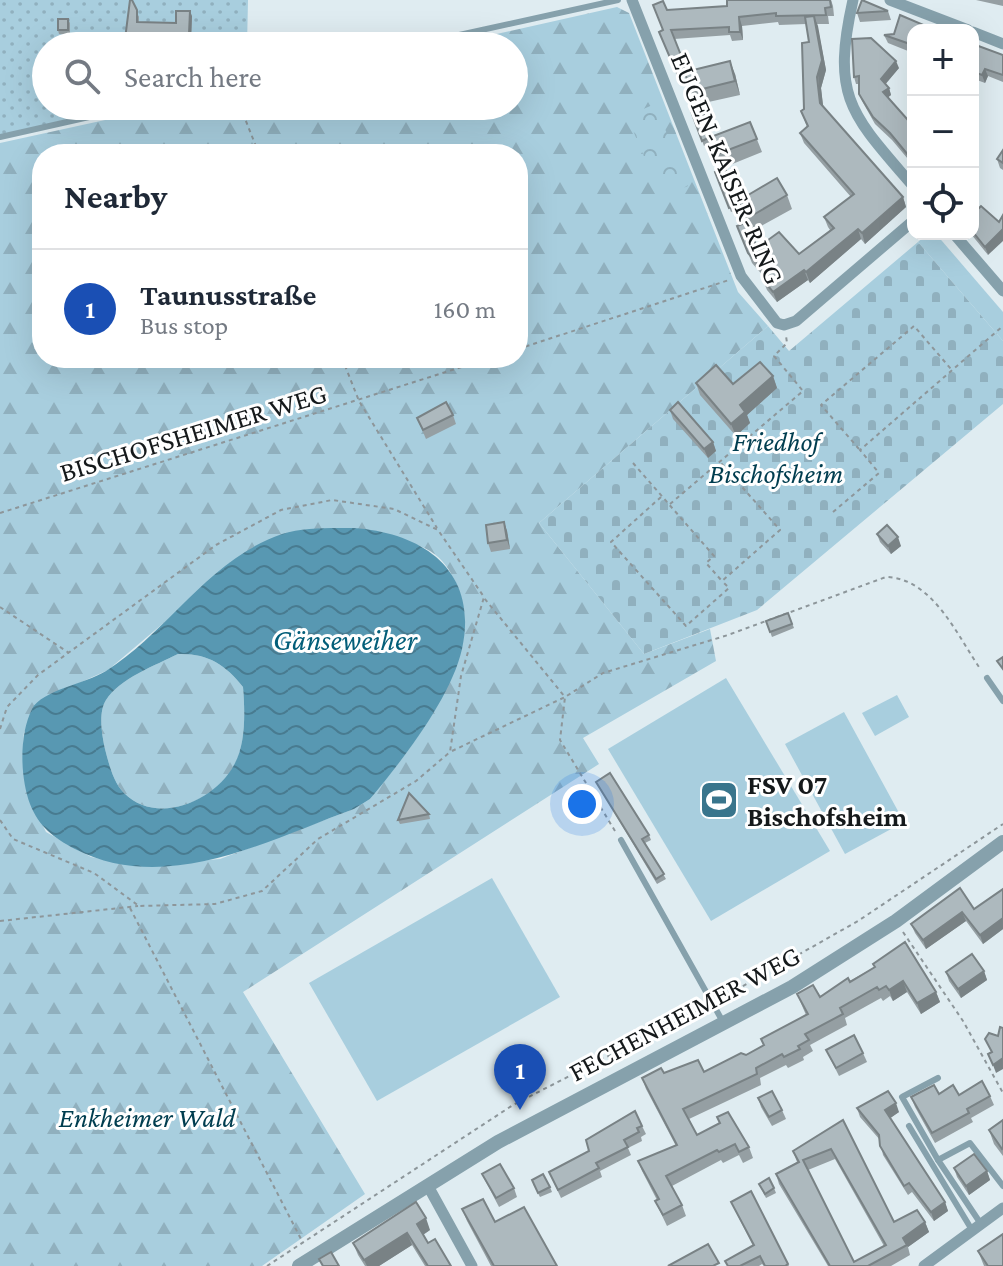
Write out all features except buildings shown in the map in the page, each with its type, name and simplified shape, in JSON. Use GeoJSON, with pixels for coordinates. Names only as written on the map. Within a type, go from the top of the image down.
{"type":"FeatureCollection","features":[{"type":"Feature","properties":{"kind":"street","name":"EUGEN-KAISER-RING"},"geometry":{"type":"LineString","coordinates":[[632,0],[741,276],[770,317],[784,325],[796,321],[907,226]]}},
{"type":"Feature","properties":{"kind":"street"},"geometry":{"type":"LineString","coordinates":[[853,0],[843,51],[848,98],[860,124],[907,179]]}},
{"type":"Feature","properties":{"kind":"street"},"geometry":{"type":"LineString","coordinates":[[890,0],[952,24]]}},
{"type":"Feature","properties":{"kind":"street"},"geometry":{"type":"LineString","coordinates":[[979,35],[1003,44]]}},
{"type":"Feature","properties":{"kind":"street"},"geometry":{"type":"LineString","coordinates":[[959,240],[1002,287]]}},
{"type":"Feature","properties":{"kind":"street","name":"FECHENHEIMER WEG"},"geometry":{"type":"LineString","coordinates":[[299,1266],[550,1114],[725,1025],[896,921],[1003,842]]}},
{"type":"Feature","properties":{"kind":"street"},"geometry":{"type":"LineString","coordinates":[[428,1186],[472,1266]]}},
{"type":"Feature","properties":{"kind":"street"},"geometry":{"type":"LineString","coordinates":[[924,1266],[1003,1208]]}},
{"type":"Feature","properties":{"kind":"lane"},"geometry":{"type":"LineString","coordinates":[[473,32],[618,0]]}},
{"type":"Feature","properties":{"kind":"lane"},"geometry":{"type":"LineString","coordinates":[[0,137],[76,120]]}},
{"type":"Feature","properties":{"kind":"lane"},"geometry":{"type":"LineString","coordinates":[[987,678],[1003,701]]}},
{"type":"Feature","properties":{"kind":"lane"},"geometry":{"type":"LineString","coordinates":[[621,840],[725,1025]]}},
{"type":"Feature","properties":{"kind":"lane"},"geometry":{"type":"LineString","coordinates":[[938,1078],[902,1097],[977,1227]]}},
{"type":"Feature","properties":{"kind":"lane"},"geometry":{"type":"LineString","coordinates":[[909,1126],[977,1227]]}},
{"type":"Feature","properties":{"kind":"lane"},"geometry":{"type":"LineString","coordinates":[[938,1160],[970,1143],[1003,1186]]}},
{"type":"Feature","properties":{"kind":"path"},"geometry":{"type":"LineString","coordinates":[[246,120],[255,144]]}},
{"type":"Feature","properties":{"kind":"path"},"geometry":{"type":"LineString","coordinates":[[528,346],[741,276]]}},
{"type":"Feature","properties":{"kind":"path"},"geometry":{"type":"LineString","coordinates":[[669,505],[803,391],[774,356],[787,343],[784,325]]}},
{"type":"Feature","properties":{"kind":"path"},"geometry":{"type":"LineString","coordinates":[[833,512],[879,473],[821,405],[914,326],[953,371]]}},
{"type":"Feature","properties":{"kind":"path"},"geometry":{"type":"LineString","coordinates":[[860,450],[1003,326]]}},
{"type":"Feature","properties":{"kind":"path"},"geometry":{"type":"LineString","coordinates":[[346,368],[359,401],[438,530],[484,597],[565,697],[560,740],[621,840]]}},
{"type":"Feature","properties":{"kind":"path","name":"BISCHOFSHEIMER WEG"},"geometry":{"type":"LineString","coordinates":[[0,513],[460,368]]}},
{"type":"Feature","properties":{"kind":"path"},"geometry":{"type":"LineString","coordinates":[[720,462],[780,530],[722,581]]}},
{"type":"Feature","properties":{"kind":"path"},"geometry":{"type":"LineString","coordinates":[[633,463],[662,496],[669,505],[714,556],[706,563],[729,588],[686,626],[611,542],[662,496]]}},
{"type":"Feature","properties":{"kind":"path"},"geometry":{"type":"LineString","coordinates":[[0,729],[7,707],[38,675],[107,627],[150,590],[216,545],[281,510],[332,500],[394,509],[438,530]]}},
{"type":"Feature","properties":{"kind":"path"},"geometry":{"type":"LineString","coordinates":[[0,921],[139,906],[215,904],[262,891],[318,839],[416,781],[450,752],[565,697],[603,673],[728,635],[886,577],[907,579],[930,597],[987,678]]}},
{"type":"Feature","properties":{"kind":"path"},"geometry":{"type":"LineString","coordinates":[[450,752],[461,676],[484,597]]}},
{"type":"Feature","properties":{"kind":"path"},"geometry":{"type":"LineString","coordinates":[[0,607],[69,654]]}},
{"type":"Feature","properties":{"kind":"path"},"geometry":{"type":"LineString","coordinates":[[0,820],[13,839],[94,873],[139,906]]}},
{"type":"Feature","properties":{"kind":"path"},"geometry":{"type":"LineString","coordinates":[[267,1266],[513,1105],[713,1002],[858,921],[1003,824]]}},
{"type":"Feature","properties":{"kind":"path"},"geometry":{"type":"LineString","coordinates":[[130,908],[302,1242]]}},
{"type":"Feature","properties":{"kind":"path"},"geometry":{"type":"LineString","coordinates":[[896,921],[963,1021],[1003,1093]]}},
{"type":"Feature","properties":{"kind":"green space"},"geometry":{"type":"Polygon","coordinates":[[[0,0],[248,0],[247,32],[32,32],[32,120],[64,120],[0,136],[0,0]]]}},
{"type":"Feature","properties":{"kind":"green space","name":"Enkheimer Wald"},"geometry":{"type":"Polygon","coordinates":[[[617,7],[629,13],[738,292],[768,326],[539,523],[644,654],[710,629],[716,661],[583,738],[599,764],[243,992],[365,1194],[262,1266],[0,1266],[0,143],[105,120],[528,120],[528,32],[505,32],[617,7]],[[354,528],[283,534],[252,548],[108,670],[66,689],[24,732],[27,793],[46,832],[91,857],[139,866],[220,859],[354,809],[370,799],[406,754],[441,698],[454,669],[462,639],[464,610],[454,578],[435,554],[412,543],[354,528]]]}},
{"type":"Feature","properties":{"kind":"green space"},"geometry":{"type":"Polygon","coordinates":[[[655,104],[688,186],[661,197],[627,116],[655,104]]]}},
{"type":"Feature","properties":{"kind":"green space"},"geometry":{"type":"Polygon","coordinates":[[[941,240],[1003,312],[1003,341],[918,242],[941,240]]]}},
{"type":"Feature","properties":{"kind":"green space","name":"Friedhof Bischofsheim"},"geometry":{"type":"Polygon","coordinates":[[[918,242],[1003,341],[1003,404],[757,610],[644,654],[539,523],[768,326],[789,351],[918,242]]]}},
{"type":"Feature","properties":{"kind":"green space"},"geometry":{"type":"Polygon","coordinates":[[[178,654],[215,662],[243,687],[243,738],[234,766],[213,790],[184,805],[152,808],[137,803],[117,784],[105,749],[102,711],[106,700],[120,686],[178,654]]]}},
{"type":"Feature","properties":{"kind":"green space","name":"FSV 07 Bischofsheim"},"geometry":{"type":"Polygon","coordinates":[[[726,678],[830,851],[711,921],[608,749],[726,678]]]}},
{"type":"Feature","properties":{"kind":"green space"},"geometry":{"type":"Polygon","coordinates":[[[897,695],[909,717],[875,736],[862,713],[897,695]]]}},
{"type":"Feature","properties":{"kind":"green space"},"geometry":{"type":"Polygon","coordinates":[[[844,712],[904,822],[845,854],[785,744],[844,712]]]}},
{"type":"Feature","properties":{"kind":"green space"},"geometry":{"type":"Polygon","coordinates":[[[492,878],[560,997],[377,1101],[309,983],[492,878]]]}},
{"type":"Feature","properties":{"kind":"water","name":"Gänseweiher"},"geometry":{"type":"Polygon","coordinates":[[[354,528],[403,538],[441,561],[454,578],[462,598],[465,622],[462,649],[447,688],[410,748],[370,799],[354,809],[252,848],[181,865],[145,867],[110,862],[75,849],[48,831],[30,804],[23,769],[25,731],[37,702],[106,671],[149,637],[232,560],[256,545],[290,532],[354,528]],[[178,654],[129,679],[112,692],[102,711],[105,749],[117,784],[137,803],[152,808],[184,805],[213,789],[234,765],[243,737],[243,687],[215,662],[178,654]]]}},
{"type":"Feature","properties":{"kind":"place","name":"FSV 07 Bischofsheim"},"geometry":{"type":"Point","coordinates":[719,800]}},
{"type":"Feature","properties":{"kind":"place","name":"Taunusstraße"},"geometry":{"type":"Point","coordinates":[520,1110]}}]}
